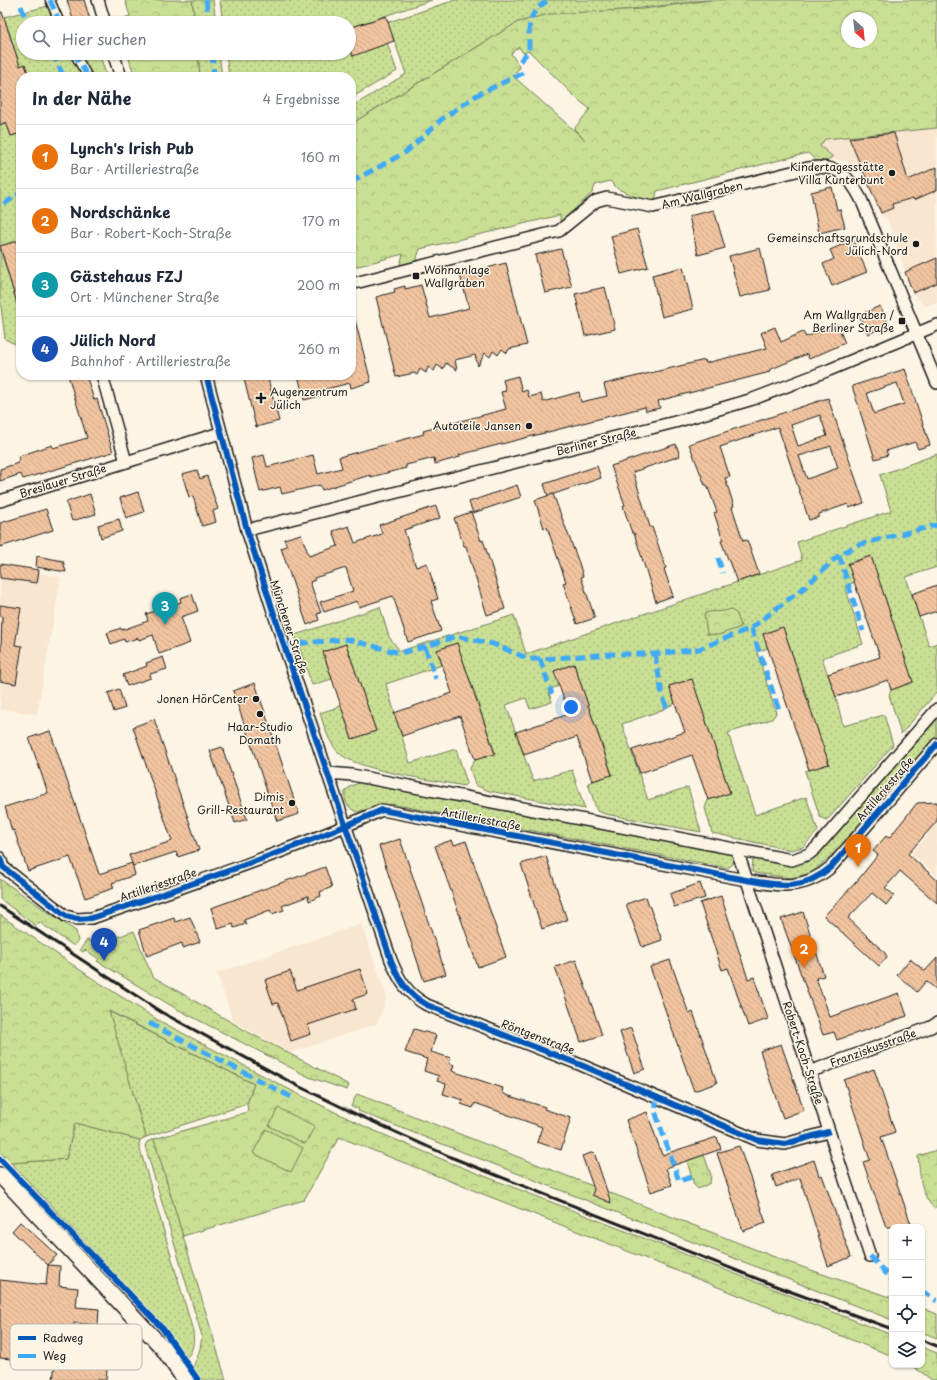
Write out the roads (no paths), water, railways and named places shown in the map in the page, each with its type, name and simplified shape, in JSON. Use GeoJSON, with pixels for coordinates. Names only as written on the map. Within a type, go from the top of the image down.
{"type":"FeatureCollection","features":[{"type":"Feature","properties":{"kind":"main road"},"geometry":{"type":"LineString","coordinates":[[0,1176],[140,1324]]}},
{"type":"Feature","properties":{"kind":"main road"},"geometry":{"type":"LineString","coordinates":[[142,1326],[162,1347],[185,1380]]}},
{"type":"Feature","properties":{"kind":"street"},"geometry":{"type":"LineString","coordinates":[[50,0],[57,16]]}},
{"type":"Feature","properties":{"kind":"street"},"geometry":{"type":"LineString","coordinates":[[98,0],[103,16]]}},
{"type":"Feature","properties":{"kind":"street"},"geometry":{"type":"LineString","coordinates":[[78,60],[85,72]]}},
{"type":"Feature","properties":{"kind":"street"},"geometry":{"type":"LineString","coordinates":[[116,60],[119,72]]}},
{"type":"Feature","properties":{"kind":"street","name":"Am Wallgraben"},"geometry":{"type":"LineString","coordinates":[[356,283],[559,231],[596,201],[607,198],[653,207],[808,168],[829,167],[839,170],[850,180],[859,194],[918,333],[937,383]]}},
{"type":"Feature","properties":{"kind":"street","name":"Berliner Straße"},"geometry":{"type":"LineString","coordinates":[[247,530],[675,422],[753,399],[937,325]]}},
{"type":"Feature","properties":{"kind":"street"},"geometry":{"type":"LineString","coordinates":[[103,380],[126,462]]}},
{"type":"Feature","properties":{"kind":"street","name":"Münchener Straße"},"geometry":{"type":"LineString","coordinates":[[207,380],[220,433],[247,530],[284,645],[346,826]]}},
{"type":"Feature","properties":{"kind":"street","name":"Breslauer Straße"},"geometry":{"type":"LineString","coordinates":[[0,501],[220,433]]}},
{"type":"Feature","properties":{"kind":"street","name":"Artilleriestraße"},"geometry":{"type":"LineString","coordinates":[[328,773],[352,775],[792,860],[809,854],[937,709]]}},
{"type":"Feature","properties":{"kind":"street","name":"Artilleriestraße"},"geometry":{"type":"LineString","coordinates":[[0,858],[3,867],[66,916],[76,919],[92,918],[180,888],[346,826],[382,810],[746,880],[778,885],[795,885],[821,876],[831,867],[937,744]]}},
{"type":"Feature","properties":{"kind":"street","name":"Röntgenstraße"},"geometry":{"type":"LineString","coordinates":[[346,826],[397,975],[414,998],[427,1005],[581,1065],[757,1140],[785,1144],[828,1132]]}},
{"type":"Feature","properties":{"kind":"street","name":"Robert-Koch-Straße"},"geometry":{"type":"LineString","coordinates":[[737,850],[828,1132],[870,1256]]}},
{"type":"Feature","properties":{"kind":"street","name":"Franziskusstraße"},"geometry":{"type":"LineString","coordinates":[[809,1072],[937,1024]]}},
{"type":"Feature","properties":{"kind":"railway"},"geometry":{"type":"LineString","coordinates":[[0,906],[161,1012],[298,1086],[356,1114],[453,1158],[773,1285],[889,1328]]}},
{"type":"Feature","properties":{"kind":"railway"},"geometry":{"type":"LineString","coordinates":[[925,1341],[937,1346]]}},
{"type":"Feature","properties":{"kind":"place","name":"Kindertagesstätte Villa Kunterbunt"},"geometry":{"type":"Point","coordinates":[892,173]}},
{"type":"Feature","properties":{"kind":"place","name":"Gemeinschaftsgrundschule Jülich-Nord"},"geometry":{"type":"Point","coordinates":[916,244]}},
{"type":"Feature","properties":{"kind":"place","name":"Wohnanlage Wallgraben"},"geometry":{"type":"Point","coordinates":[416,276]}},
{"type":"Feature","properties":{"kind":"place","name":"Am Wallgraben / Berliner Straße"},"geometry":{"type":"Point","coordinates":[902,321]}},
{"type":"Feature","properties":{"kind":"place","name":"Augenzentrum Jülich"},"geometry":{"type":"Point","coordinates":[261,398]}},
{"type":"Feature","properties":{"kind":"place","name":"Autoteile Jansen"},"geometry":{"type":"Point","coordinates":[529,426]}},
{"type":"Feature","properties":{"kind":"place","name":"Gästehaus FZJ"},"geometry":{"type":"Point","coordinates":[165,625]}},
{"type":"Feature","properties":{"kind":"place","name":"Jonen HörCenter"},"geometry":{"type":"Point","coordinates":[256,699]}},
{"type":"Feature","properties":{"kind":"place","name":"Haar-Studio Domath"},"geometry":{"type":"Point","coordinates":[260,714]}},
{"type":"Feature","properties":{"kind":"place","name":"Dimis Grill-Restaurant"},"geometry":{"type":"Point","coordinates":[292,803]}},
{"type":"Feature","properties":{"kind":"place","name":"Lynch's Irish Pub"},"geometry":{"type":"Point","coordinates":[858,867]}},
{"type":"Feature","properties":{"kind":"place","name":"Jülich Nord"},"geometry":{"type":"Point","coordinates":[104,961]}},
{"type":"Feature","properties":{"kind":"place","name":"Nordschänke"},"geometry":{"type":"Point","coordinates":[804,968]}}]}
